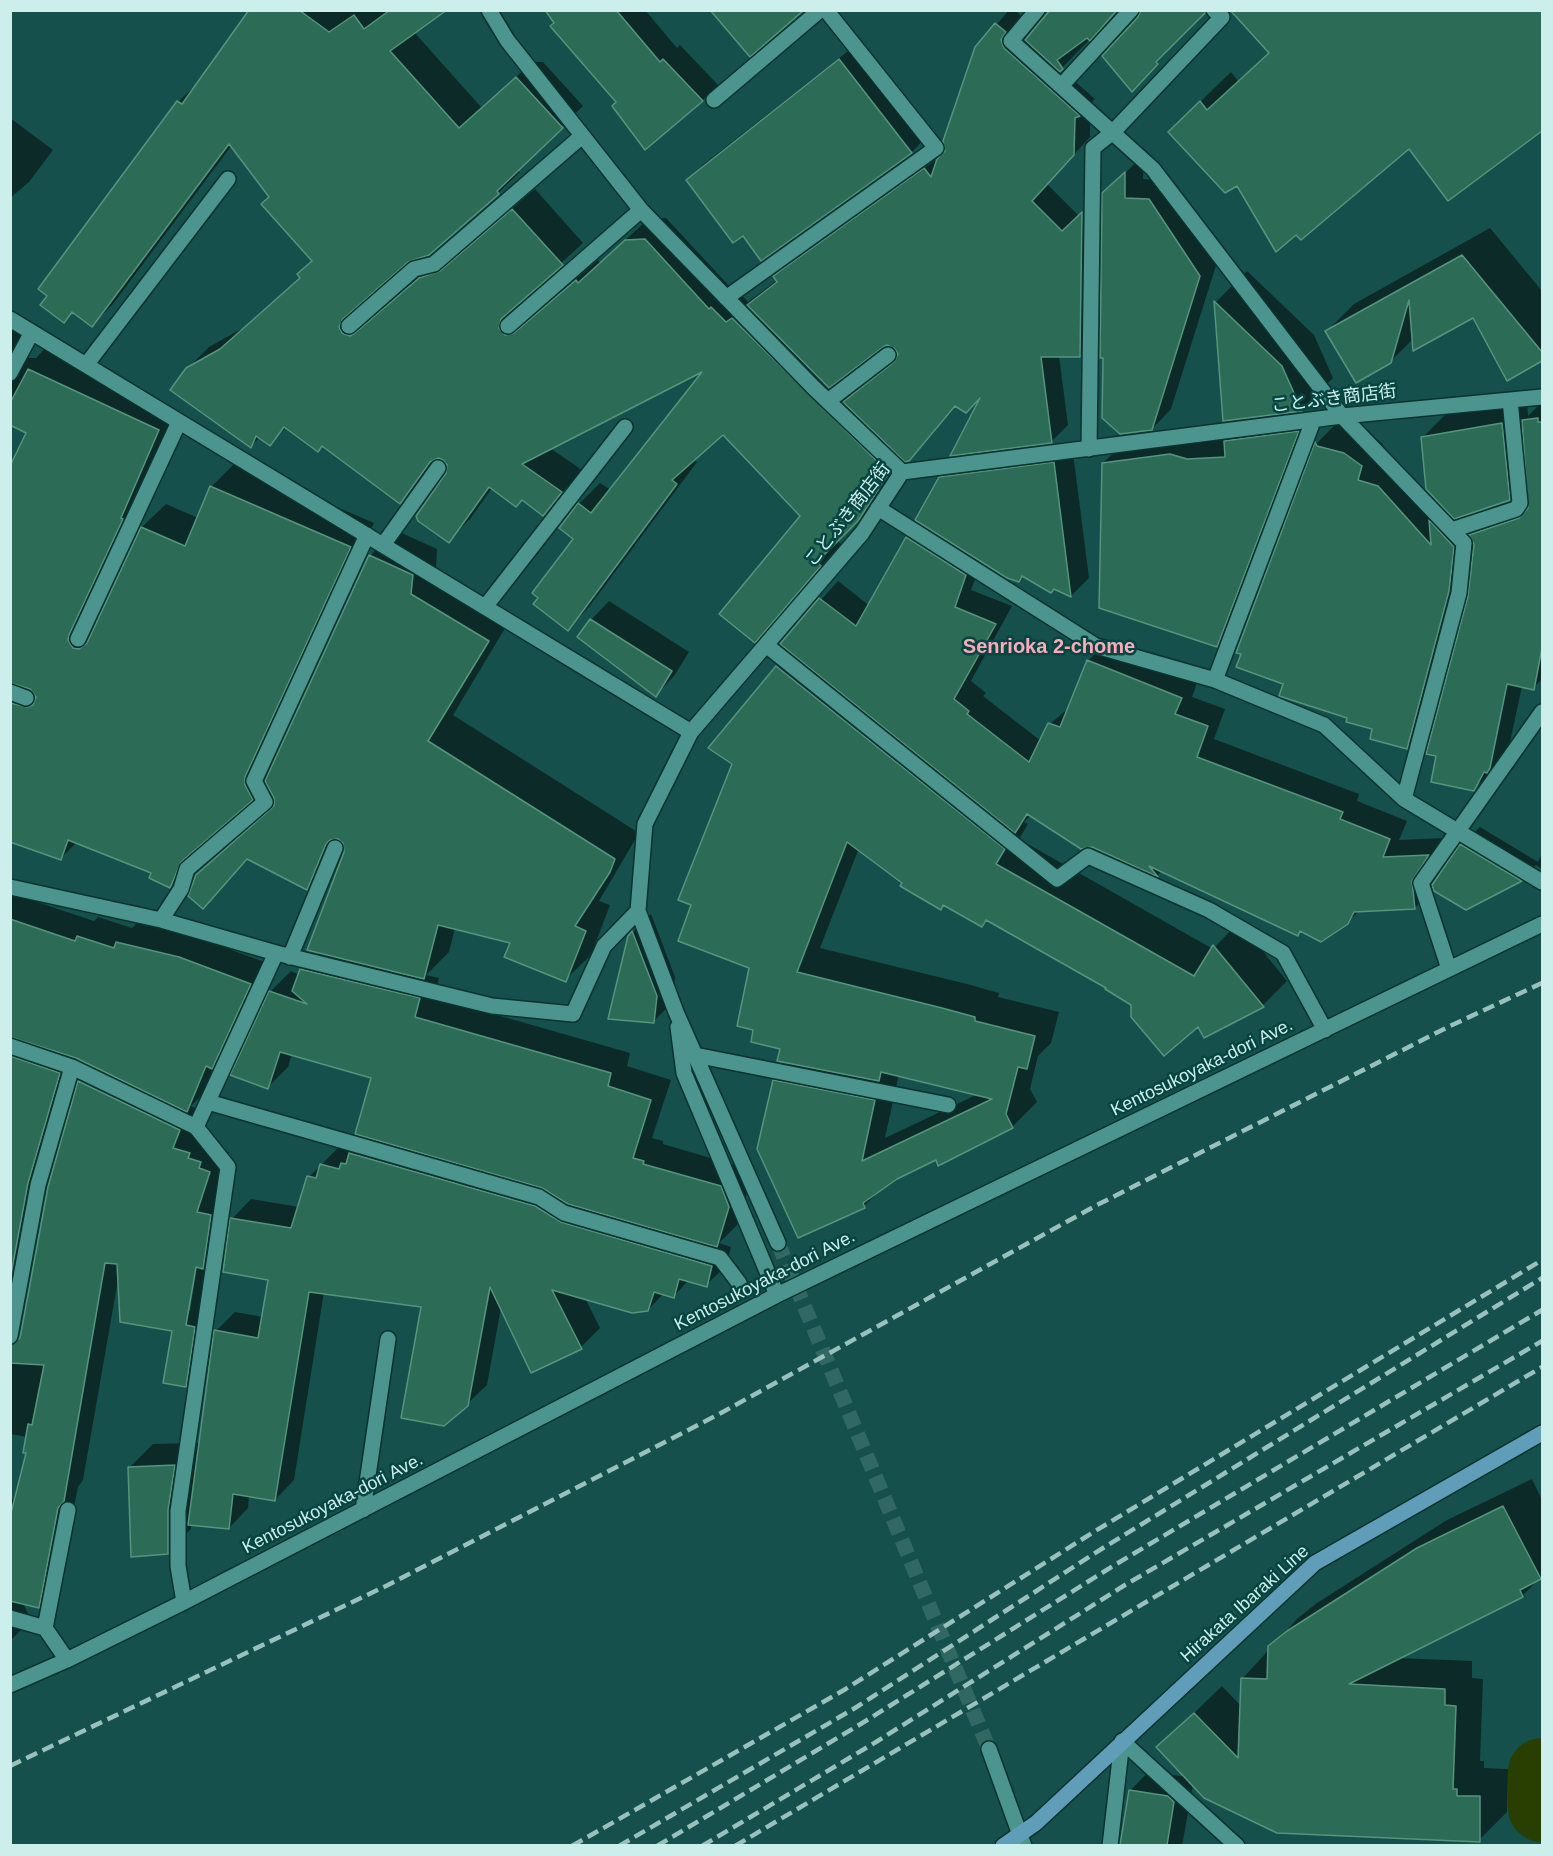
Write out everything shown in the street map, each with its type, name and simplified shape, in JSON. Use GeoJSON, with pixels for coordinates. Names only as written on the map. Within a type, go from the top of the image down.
{"type":"FeatureCollection","features":[{"type":"Feature","properties":{"kind":"main road","name":"Hirakata Ibaraki Line"},"geometry":{"type":"LineString","coordinates":[[1003,1845],[1021,1840],[1122,1741],[1316,1563],[1542,1433]]}},
{"type":"Feature","properties":{"kind":"street"},"geometry":{"type":"LineString","coordinates":[[489,10],[507,39],[641,210],[828,401],[903,472]]}},
{"type":"Feature","properties":{"kind":"street"},"geometry":{"type":"LineString","coordinates":[[714,100],[820,10]]}},
{"type":"Feature","properties":{"kind":"street"},"geometry":{"type":"LineString","coordinates":[[726,298],[936,148],[826,10]]}},
{"type":"Feature","properties":{"kind":"street"},"geometry":{"type":"LineString","coordinates":[[1037,10],[1011,41],[1153,169],[1342,416],[1464,543],[1460,593],[1404,799]]}},
{"type":"Feature","properties":{"kind":"street"},"geometry":{"type":"LineString","coordinates":[[1062,85],[1131,10]]}},
{"type":"Feature","properties":{"kind":"street"},"geometry":{"type":"LineString","coordinates":[[1089,449],[1094,148],[1113,132],[1222,17],[1214,10]]}},
{"type":"Feature","properties":{"kind":"street"},"geometry":{"type":"LineString","coordinates":[[349,326],[414,269],[434,264],[582,136]]}},
{"type":"Feature","properties":{"kind":"street"},"geometry":{"type":"LineString","coordinates":[[86,365],[228,179]]}},
{"type":"Feature","properties":{"kind":"street"},"geometry":{"type":"LineString","coordinates":[[508,326],[641,210]]}},
{"type":"Feature","properties":{"kind":"street"},"geometry":{"type":"LineString","coordinates":[[10,319],[691,732]]}},
{"type":"Feature","properties":{"kind":"street"},"geometry":{"type":"LineString","coordinates":[[10,373],[32,332]]}},
{"type":"Feature","properties":{"kind":"street"},"geometry":{"type":"LineString","coordinates":[[828,401],[888,355]]}},
{"type":"Feature","properties":{"kind":"street","name":"ことぶき商店街"},"geometry":{"type":"LineString","coordinates":[[676,1012],[638,911],[645,824],[691,732],[862,533],[903,472],[1342,416],[1542,397]]}},
{"type":"Feature","properties":{"kind":"street"},"geometry":{"type":"LineString","coordinates":[[1452,530],[1516,509],[1520,503],[1510,400]]}},
{"type":"Feature","properties":{"kind":"street"},"geometry":{"type":"LineString","coordinates":[[1215,680],[1313,421]]}},
{"type":"Feature","properties":{"kind":"street"},"geometry":{"type":"LineString","coordinates":[[78,639],[179,422]]}},
{"type":"Feature","properties":{"kind":"street"},"geometry":{"type":"LineString","coordinates":[[485,607],[625,427]]}},
{"type":"Feature","properties":{"kind":"street"},"geometry":{"type":"LineString","coordinates":[[383,545],[438,468]]}},
{"type":"Feature","properties":{"kind":"street"},"geometry":{"type":"LineString","coordinates":[[878,508],[1096,646],[1215,680],[1324,725],[1404,799],[1457,833],[1542,882]]}},
{"type":"Feature","properties":{"kind":"street"},"geometry":{"type":"LineString","coordinates":[[161,920],[181,889],[187,869],[265,802],[254,782],[367,535]]}},
{"type":"Feature","properties":{"kind":"street"},"geometry":{"type":"LineString","coordinates":[[766,645],[1057,879],[1088,856],[1209,910],[1283,953],[1325,1030]]}},
{"type":"Feature","properties":{"kind":"street"},"geometry":{"type":"LineString","coordinates":[[10,692],[26,698]]}},
{"type":"Feature","properties":{"kind":"street"},"geometry":{"type":"LineString","coordinates":[[1449,969],[1422,883],[1542,712]]}},
{"type":"Feature","properties":{"kind":"street"},"geometry":{"type":"LineString","coordinates":[[195,1127],[283,955],[334,848]]}},
{"type":"Feature","properties":{"kind":"street"},"geometry":{"type":"LineString","coordinates":[[10,887],[161,920],[283,955],[492,1006],[573,1014],[604,946],[638,911]]}},
{"type":"Feature","properties":{"kind":"street","name":"Kentosukoyaka-dori Ave."},"geometry":{"type":"LineString","coordinates":[[10,1684],[67,1660],[184,1602],[777,1295],[1542,924]]}},
{"type":"Feature","properties":{"kind":"street"},"geometry":{"type":"LineString","coordinates":[[676,1012],[778,1243]]}},
{"type":"Feature","properties":{"kind":"street"},"geometry":{"type":"LineString","coordinates":[[676,1012],[684,1073],[777,1295]]}},
{"type":"Feature","properties":{"kind":"street"},"geometry":{"type":"LineString","coordinates":[[10,1046],[72,1066],[195,1127],[228,1167],[177,1511],[178,1566],[184,1602]]}},
{"type":"Feature","properties":{"kind":"street"},"geometry":{"type":"LineString","coordinates":[[695,1055],[948,1106]]}},
{"type":"Feature","properties":{"kind":"street"},"geometry":{"type":"LineString","coordinates":[[10,1336],[38,1185],[72,1066]]}},
{"type":"Feature","properties":{"kind":"street"},"geometry":{"type":"LineString","coordinates":[[208,1102],[539,1197],[564,1213],[720,1258],[740,1283]]}},
{"type":"Feature","properties":{"kind":"street"},"geometry":{"type":"LineString","coordinates":[[363,1510],[388,1339]]}},
{"type":"Feature","properties":{"kind":"street"},"geometry":{"type":"LineString","coordinates":[[45,1628],[68,1510]]}},
{"type":"Feature","properties":{"kind":"street"},"geometry":{"type":"LineString","coordinates":[[10,1618],[45,1628],[67,1660]]}},
{"type":"Feature","properties":{"kind":"street"},"geometry":{"type":"LineString","coordinates":[[1110,1845],[1122,1741]]}},
{"type":"Feature","properties":{"kind":"street"},"geometry":{"type":"LineString","coordinates":[[1122,1741],[1237,1845]]}},
{"type":"Feature","properties":{"kind":"street"},"geometry":{"type":"LineString","coordinates":[[988,1749],[1021,1840]]}},
{"type":"Feature","properties":{"kind":"building"},"geometry":{"type":"Polygon","coordinates":[[[249,10],[299,10],[329,32],[354,15],[364,29],[390,10],[447,10],[390,51],[459,128],[516,77],[563,128],[497,191],[499,194],[429,255],[408,262],[343,319],[339,327],[342,333],[350,336],[355,333],[419,278],[440,271],[512,209],[563,265],[501,319],[499,328],[505,335],[514,333],[576,280],[578,283],[625,240],[645,239],[709,309],[711,307],[726,322],[732,318],[889,473],[858,521],[817,562],[821,566],[755,643],[719,614],[800,516],[723,435],[672,480],[677,484],[568,631],[533,604],[538,598],[532,593],[573,539],[559,528],[578,503],[591,513],[702,372],[522,464],[562,492],[543,516],[522,500],[516,507],[489,487],[449,543],[418,521],[416,516],[446,473],[447,465],[443,460],[438,458],[430,462],[400,504],[322,446],[318,452],[284,427],[270,446],[256,436],[251,448],[170,390],[186,368],[220,349],[300,278],[297,274],[312,261],[261,204],[269,197],[229,144],[92,327],[72,312],[64,323],[40,305],[47,296],[38,289],[177,101],[182,104],[249,10]]]}},
{"type":"Feature","properties":{"kind":"building"},"geometry":{"type":"Polygon","coordinates":[[[545,10],[616,10],[660,62],[663,59],[703,101],[645,150],[612,106],[616,102],[550,26],[554,23],[545,10]]]}},
{"type":"Feature","properties":{"kind":"building"},"geometry":{"type":"Polygon","coordinates":[[[710,10],[804,10],[750,57],[710,10]]]}},
{"type":"Feature","properties":{"kind":"building"},"geometry":{"type":"Polygon","coordinates":[[[1050,10],[1117,10],[1090,41],[1087,38],[1057,60],[1063,69],[1060,72],[1025,40],[1050,10]]]}},
{"type":"Feature","properties":{"kind":"building"},"geometry":{"type":"Polygon","coordinates":[[[1141,10],[1205,10],[1205,13],[1156,62],[1158,64],[1132,92],[1102,56],[1138,17],[1141,10]]]}},
{"type":"Feature","properties":{"kind":"building"},"geometry":{"type":"Polygon","coordinates":[[[1230,10],[1542,10],[1542,131],[1448,201],[1409,149],[1301,240],[1296,235],[1276,252],[1237,186],[1225,193],[1168,132],[1200,101],[1207,110],[1269,53],[1230,10]]]}},
{"type":"Feature","properties":{"kind":"building"},"geometry":{"type":"Polygon","coordinates":[[[995,23],[1006,32],[1001,40],[1004,48],[1080,116],[1075,118],[1074,155],[1032,201],[1062,231],[1082,212],[1080,357],[1041,357],[1052,443],[950,456],[980,398],[966,413],[955,406],[909,461],[905,462],[843,402],[894,362],[898,354],[895,349],[887,345],[883,347],[829,388],[747,305],[777,282],[773,276],[924,168],[931,177],[937,159],[945,151],[943,141],[975,47],[995,23]]]}},
{"type":"Feature","properties":{"kind":"building"},"geometry":{"type":"Polygon","coordinates":[[[839,59],[912,153],[761,261],[743,236],[733,243],[686,180],[839,59]]]}},
{"type":"Feature","properties":{"kind":"building"},"geometry":{"type":"Polygon","coordinates":[[[1125,172],[1125,198],[1149,199],[1200,276],[1152,430],[1120,434],[1102,418],[1103,358],[1100,358],[1102,193],[1125,172]]]}},
{"type":"Feature","properties":{"kind":"building"},"geometry":{"type":"Polygon","coordinates":[[[1462,255],[1542,352],[1542,361],[1507,381],[1473,318],[1413,351],[1409,300],[1391,363],[1356,383],[1325,331],[1462,255]]]}},
{"type":"Feature","properties":{"kind":"building"},"geometry":{"type":"Polygon","coordinates":[[[1214,301],[1282,366],[1302,411],[1223,421],[1214,301]]]}},
{"type":"Feature","properties":{"kind":"building"},"geometry":{"type":"Polygon","coordinates":[[[28,369],[159,430],[121,518],[123,519],[69,635],[68,640],[73,648],[79,649],[87,643],[141,527],[185,546],[210,486],[351,547],[245,777],[245,785],[253,800],[181,862],[170,888],[149,878],[151,873],[68,840],[61,860],[10,842],[10,703],[28,707],[33,705],[36,697],[30,689],[10,683],[10,466],[26,433],[10,425],[10,403],[28,369]]]}},
{"type":"Feature","properties":{"kind":"building"},"geometry":{"type":"Polygon","coordinates":[[[1538,418],[1538,422],[1542,422],[1542,648],[1534,690],[1507,684],[1490,768],[1487,773],[1484,772],[1474,791],[1431,782],[1436,756],[1426,754],[1468,596],[1474,544],[1469,535],[1519,518],[1528,508],[1522,420],[1538,418]]]}},
{"type":"Feature","properties":{"kind":"building"},"geometry":{"type":"Polygon","coordinates":[[[1502,423],[1510,500],[1454,519],[1426,489],[1421,437],[1502,423]]]}},
{"type":"Feature","properties":{"kind":"building"},"geometry":{"type":"Polygon","coordinates":[[[1299,431],[1217,647],[1099,608],[1102,463],[1170,454],[1187,459],[1225,457],[1224,441],[1299,431]]]}},
{"type":"Feature","properties":{"kind":"building"},"geometry":{"type":"Polygon","coordinates":[[[1315,442],[1317,446],[1344,453],[1362,466],[1358,480],[1378,486],[1431,545],[1429,520],[1454,547],[1449,591],[1407,749],[1370,739],[1372,729],[1346,722],[1347,718],[1279,696],[1283,684],[1236,667],[1241,654],[1236,653],[1315,442]]]}},
{"type":"Feature","properties":{"kind":"building"},"geometry":{"type":"Polygon","coordinates":[[[1054,462],[1071,597],[1054,589],[1051,593],[1022,576],[1019,582],[1007,578],[915,520],[939,477],[1054,462]]]}},
{"type":"Feature","properties":{"kind":"building"},"geometry":{"type":"Polygon","coordinates":[[[906,537],[966,575],[955,607],[996,624],[954,699],[969,711],[967,714],[1029,762],[1048,723],[1060,727],[1087,660],[1182,698],[1175,714],[1208,726],[1197,757],[1343,812],[1340,819],[1390,839],[1383,857],[1429,855],[1412,881],[1415,909],[1354,912],[1348,924],[1321,942],[1300,931],[1298,936],[1149,866],[1158,877],[1092,847],[1081,849],[1027,814],[1015,833],[780,644],[819,598],[856,626],[906,537]]]}},
{"type":"Feature","properties":{"kind":"building"},"geometry":{"type":"Polygon","coordinates":[[[369,555],[413,575],[411,594],[489,641],[428,741],[615,859],[610,872],[575,926],[586,931],[566,982],[504,957],[510,943],[438,925],[424,979],[307,950],[344,852],[343,843],[338,839],[330,840],[326,844],[307,890],[247,859],[203,909],[188,896],[196,875],[274,806],[274,798],[265,781],[369,555]]]}},
{"type":"Feature","properties":{"kind":"building"},"geometry":{"type":"Polygon","coordinates":[[[590,619],[672,671],[656,697],[577,637],[590,619]]]}},
{"type":"Feature","properties":{"kind":"building"},"geometry":{"type":"Polygon","coordinates":[[[776,666],[1005,849],[996,864],[1194,976],[1213,945],[1264,1007],[1204,1038],[1198,1027],[1164,1056],[1131,1017],[1131,1005],[1106,988],[986,920],[982,927],[943,905],[941,910],[900,886],[902,883],[847,842],[797,972],[942,1008],[975,1017],[975,1021],[1035,1036],[1027,1069],[1018,1067],[1006,1114],[1013,1128],[938,1166],[936,1160],[897,1179],[863,1203],[865,1208],[798,1238],[757,1149],[773,1080],[875,1100],[862,1161],[992,1099],[881,1072],[879,1081],[777,1061],[780,1049],[751,1042],[753,1030],[737,1026],[749,968],[678,941],[691,905],[678,900],[732,764],[708,748],[776,666]]]}},
{"type":"Feature","properties":{"kind":"building"},"geometry":{"type":"Polygon","coordinates":[[[1460,844],[1522,881],[1466,910],[1434,891],[1432,885],[1460,844]]]}},
{"type":"Feature","properties":{"kind":"building"},"geometry":{"type":"Polygon","coordinates":[[[10,919],[75,941],[77,936],[114,948],[116,942],[179,957],[251,984],[212,1069],[206,1066],[187,1112],[76,1058],[10,1037],[10,919]]]}},
{"type":"Feature","properties":{"kind":"building"},"geometry":{"type":"Polygon","coordinates":[[[632,931],[657,996],[654,1023],[608,1019],[628,936],[632,931]]]}},
{"type":"Feature","properties":{"kind":"building"},"geometry":{"type":"Polygon","coordinates":[[[300,969],[420,998],[415,1017],[611,1073],[608,1086],[651,1100],[633,1158],[644,1161],[643,1164],[721,1186],[729,1207],[717,1247],[568,1204],[542,1188],[355,1134],[371,1078],[280,1052],[268,1089],[230,1075],[269,991],[307,1004],[292,991],[300,969]]]}},
{"type":"Feature","properties":{"kind":"building"},"geometry":{"type":"Polygon","coordinates":[[[10,1056],[60,1073],[28,1183],[10,1280],[10,1056]]]}},
{"type":"Feature","properties":{"kind":"building"},"geometry":{"type":"Polygon","coordinates":[[[78,1081],[180,1130],[173,1148],[190,1153],[188,1158],[201,1162],[199,1168],[210,1172],[197,1212],[211,1215],[203,1269],[196,1267],[186,1325],[195,1327],[186,1387],[163,1383],[172,1331],[120,1322],[117,1264],[105,1263],[64,1501],[58,1508],[39,1608],[10,1601],[10,1517],[26,1453],[23,1453],[28,1424],[32,1425],[44,1365],[10,1363],[10,1345],[20,1338],[48,1187],[78,1081]]]}},
{"type":"Feature","properties":{"kind":"building"},"geometry":{"type":"Polygon","coordinates":[[[349,1153],[535,1206],[561,1222],[712,1266],[707,1287],[679,1279],[674,1298],[654,1292],[648,1311],[632,1313],[552,1290],[582,1349],[531,1373],[490,1287],[468,1406],[444,1426],[401,1418],[421,1307],[309,1292],[275,1501],[233,1494],[229,1529],[188,1525],[214,1330],[258,1338],[268,1280],[223,1272],[230,1218],[291,1228],[307,1176],[316,1178],[320,1164],[339,1169],[341,1163],[346,1164],[349,1153]]]}},
{"type":"Feature","properties":{"kind":"building"},"geometry":{"type":"Polygon","coordinates":[[[175,1465],[168,1510],[168,1554],[131,1557],[128,1467],[175,1465]]]}},
{"type":"Feature","properties":{"kind":"building"},"geometry":{"type":"Polygon","coordinates":[[[1503,1506],[1541,1579],[1520,1590],[1523,1597],[1349,1684],[1445,1689],[1445,1705],[1456,1706],[1453,1789],[1457,1789],[1457,1796],[1480,1796],[1480,1842],[1277,1833],[1204,1798],[1156,1747],[1194,1713],[1238,1758],[1241,1678],[1267,1679],[1268,1646],[1287,1631],[1417,1548],[1503,1506]]]}},
{"type":"Feature","properties":{"kind":"building"},"geometry":{"type":"Polygon","coordinates":[[[1129,1790],[1168,1796],[1174,1802],[1167,1845],[1120,1845],[1129,1790]]]}},
{"type":"Feature","properties":{"kind":"waterway"},"geometry":{"type":"LineString","coordinates":[[1542,1772],[1542,1808]]}},
{"type":"Feature","properties":{"kind":"tunnel"},"geometry":{"type":"LineString","coordinates":[[778,1243],[989,1749]]}},
{"type":"Feature","properties":{"kind":"railway"},"geometry":{"type":"LineString","coordinates":[[10,1766],[388,1585],[721,1413],[1097,1205],[1448,1027],[1542,983]]}},
{"type":"Feature","properties":{"kind":"railway"},"geometry":{"type":"LineString","coordinates":[[572,1846],[844,1690],[1092,1533],[1542,1260]]}},
{"type":"Feature","properties":{"kind":"railway"},"geometry":{"type":"LineString","coordinates":[[619,1846],[855,1708],[1103,1548],[1542,1278]]}},
{"type":"Feature","properties":{"kind":"railway"},"geometry":{"type":"LineString","coordinates":[[657,1846],[864,1722],[1113,1566],[1542,1310]]}},
{"type":"Feature","properties":{"kind":"railway"},"geometry":{"type":"LineString","coordinates":[[702,1846],[876,1742],[1125,1585],[1542,1341]]}},
{"type":"Feature","properties":{"kind":"railway"},"geometry":{"type":"LineString","coordinates":[[735,1846],[1542,1367]]}},
{"type":"Feature","properties":{"kind":"district","name":"Senrioka 2-chome"},"geometry":{"type":"Point","coordinates":[1049,647]}}]}
